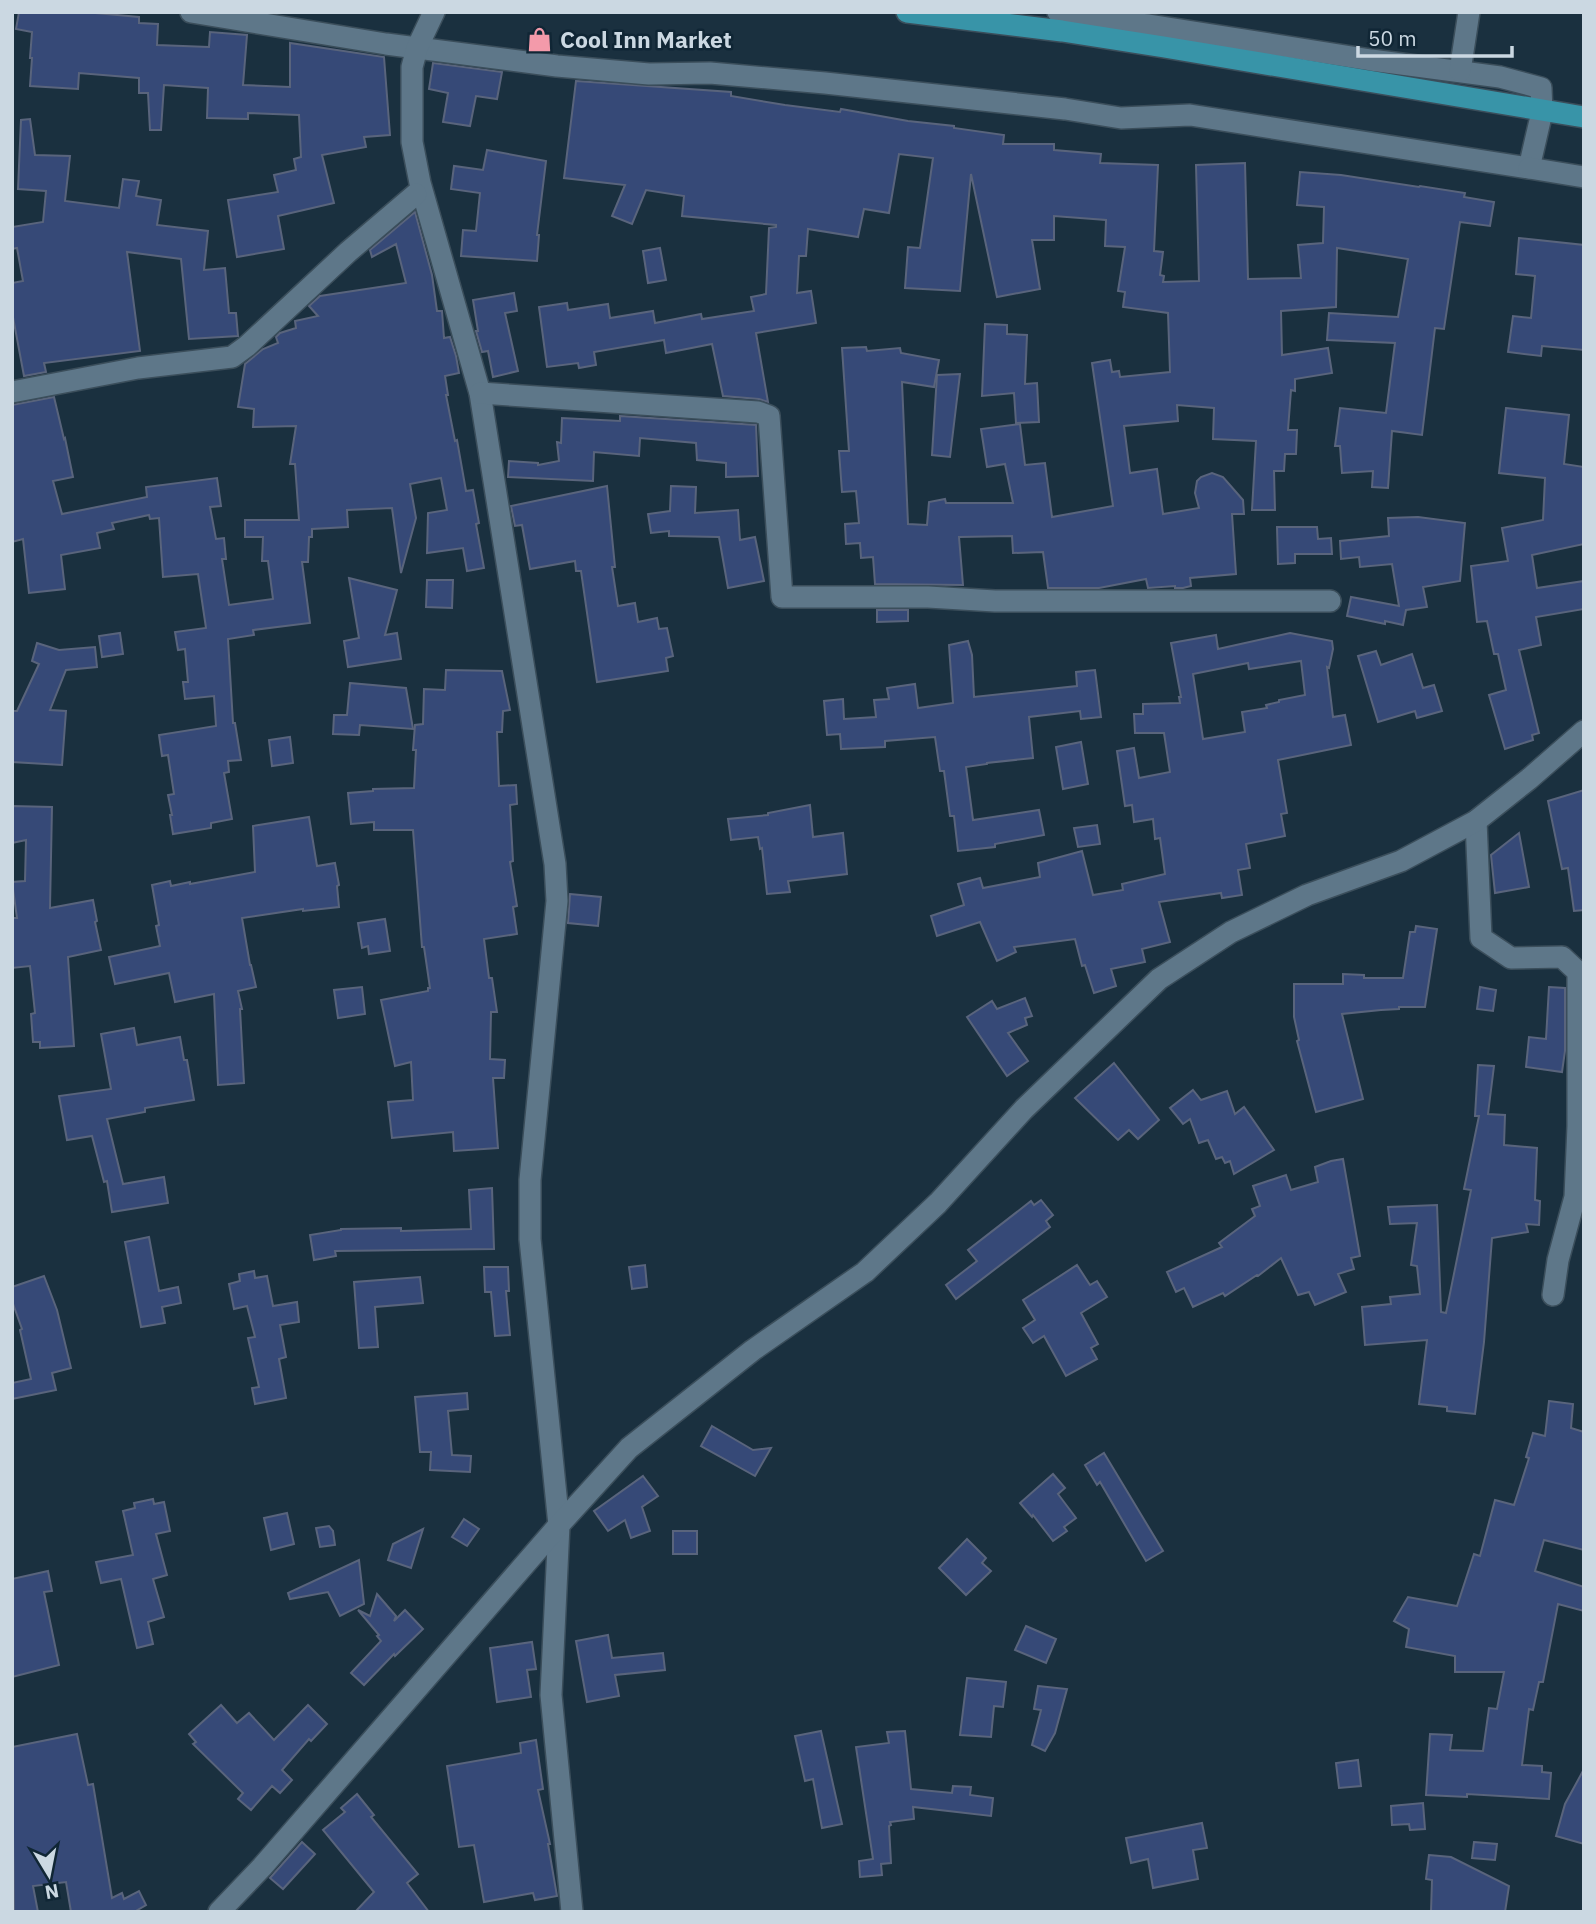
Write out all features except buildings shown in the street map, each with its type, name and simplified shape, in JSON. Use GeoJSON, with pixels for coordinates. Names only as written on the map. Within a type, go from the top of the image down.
{"type":"FeatureCollection","features":[{"type":"Feature","properties":{"kind":"highway"},"geometry":{"type":"LineString","coordinates":[[907,12],[1164,47],[1584,117]]}},
{"type":"Feature","properties":{"kind":"street"},"geometry":{"type":"LineString","coordinates":[[191,12],[417,48],[557,66],[649,74],[710,73],[825,83],[1065,109],[1121,118],[1190,115],[1584,177]]}},
{"type":"Feature","properties":{"kind":"street"},"geometry":{"type":"LineString","coordinates":[[434,12],[417,48],[412,67],[412,142],[420,183],[480,393],[557,889],[530,1180],[530,1239],[559,1525],[551,1695],[572,1912]]}},
{"type":"Feature","properties":{"kind":"street"},"geometry":{"type":"LineString","coordinates":[[1058,12],[1514,79],[1541,88],[1542,112],[1529,168]]}},
{"type":"Feature","properties":{"kind":"street"},"geometry":{"type":"LineString","coordinates":[[1460,71],[1469,12]]}},
{"type":"Feature","properties":{"kind":"street"},"geometry":{"type":"LineString","coordinates":[[12,392],[138,368],[232,357],[416,194]]}},
{"type":"Feature","properties":{"kind":"street"},"geometry":{"type":"LineString","coordinates":[[480,393],[758,412],[769,416],[782,597],[928,597],[995,601],[1330,601]]}},
{"type":"Feature","properties":{"kind":"street"},"geometry":{"type":"LineString","coordinates":[[219,1912],[262,1867],[629,1448],[753,1350],[865,1272],[937,1203],[1024,1109],[1159,979],[1231,932],[1307,895],[1401,861],[1476,821],[1584,731]]}},
{"type":"Feature","properties":{"kind":"street"},"geometry":{"type":"LineString","coordinates":[[1476,821],[1481,938],[1511,958],[1562,957],[1578,972],[1578,1126],[1574,1197],[1558,1260],[1553,1295]]}},
{"type":"Feature","properties":{"kind":"place","name":"Cool Inn Market"},"geometry":{"type":"Point","coordinates":[540,39]}}]}
